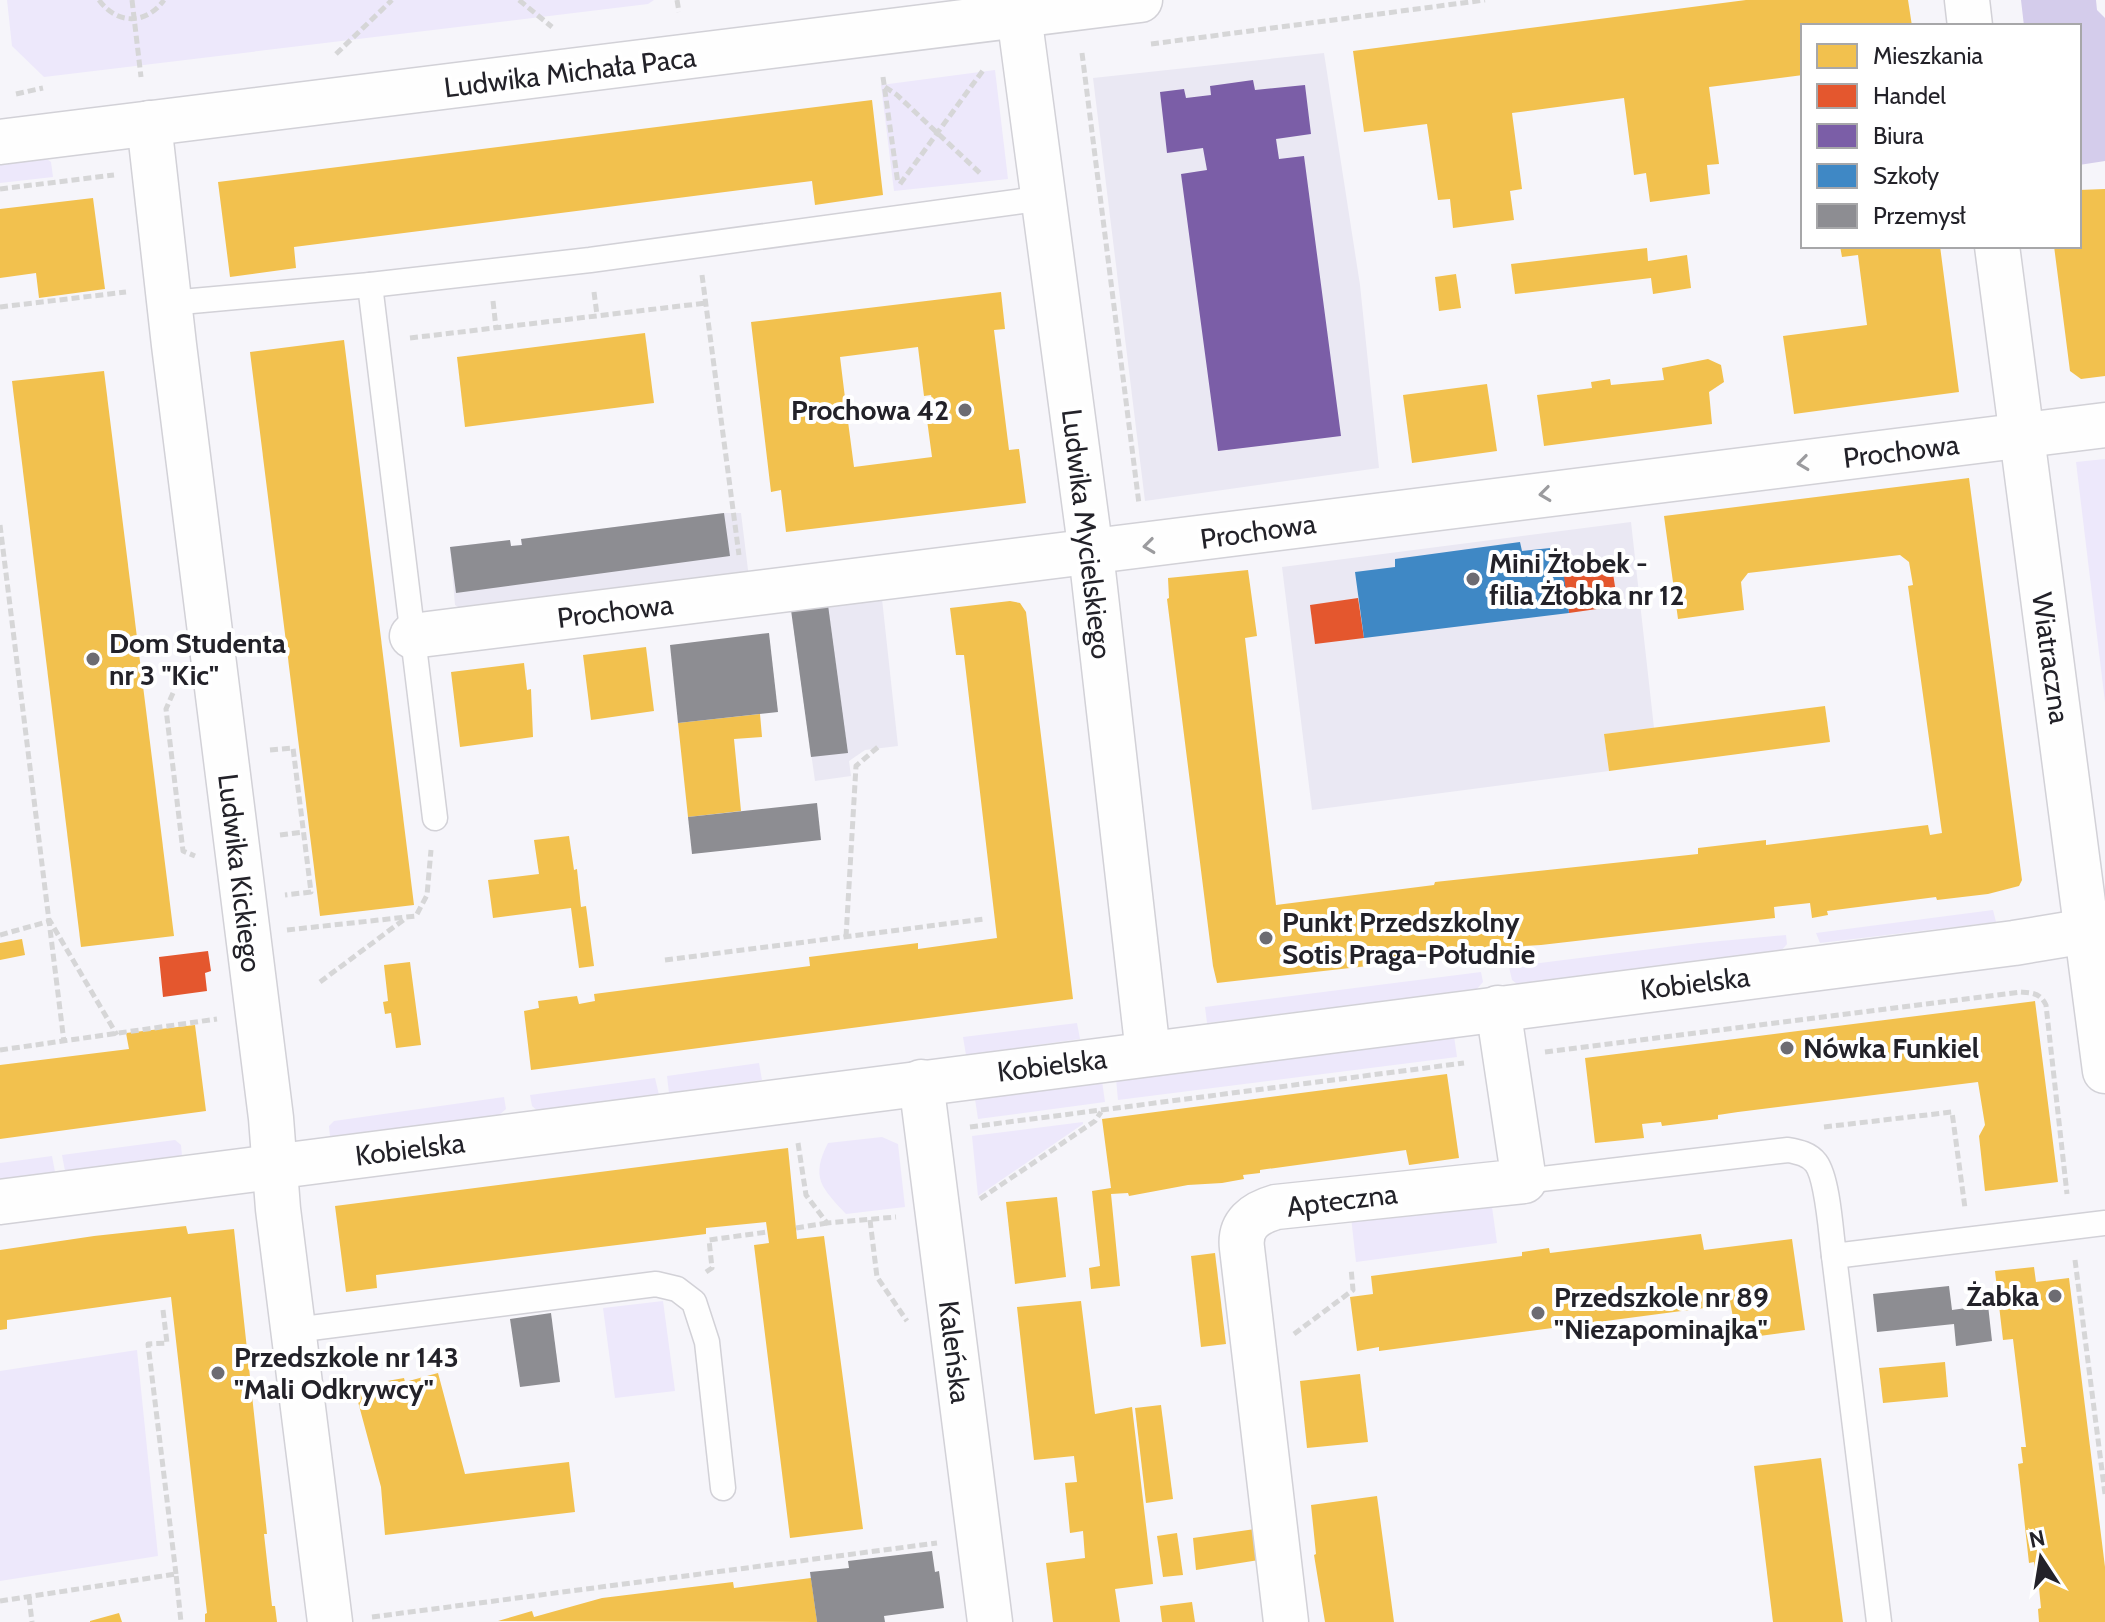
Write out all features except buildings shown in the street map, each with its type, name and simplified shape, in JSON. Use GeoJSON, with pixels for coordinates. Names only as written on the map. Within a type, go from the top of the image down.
{"type":"FeatureCollection","features":[{"type":"Feature","properties":{"kind":"street","name":"Ludwika Michała Paca"},"geometry":{"type":"LineString","coordinates":[[0,142],[1140,0]]}},
{"type":"Feature","properties":{"kind":"street"},"geometry":{"type":"LineString","coordinates":[[1967,0],[1970,24]]}},
{"type":"Feature","properties":{"kind":"street","name":"Ludwika Mycielskiego"},"geometry":{"type":"LineString","coordinates":[[1019,15],[1091,553],[1148,1053]]}},
{"type":"Feature","properties":{"kind":"street","name":"Ludwika Kickiego"},"geometry":{"type":"LineString","coordinates":[[149,123],[154,297],[271,1118],[295,1330],[348,1620]]}},
{"type":"Feature","properties":{"kind":"street","name":"Wiatraczna"},"geometry":{"type":"LineString","coordinates":[[1997,248],[2020,437],[2077,840],[2096,930],[2105,1071]]}},
{"type":"Feature","properties":{"kind":"street","name":"Prochowa"},"geometry":{"type":"LineString","coordinates":[[412,636],[2105,425]]}},
{"type":"Feature","properties":{"kind":"street","name":"Kobielska"},"geometry":{"type":"LineString","coordinates":[[0,1202],[2096,930]]}},
{"type":"Feature","properties":{"kind":"street"},"geometry":{"type":"LineString","coordinates":[[1498,1008],[1524,1181]]}},
{"type":"Feature","properties":{"kind":"street","name":"Kaleńska"},"geometry":{"type":"LineString","coordinates":[[921,1082],[990,1622]]}},
{"type":"Feature","properties":{"kind":"street","name":"Apteczna"},"geometry":{"type":"LineString","coordinates":[[1286,1622],[1241,1240],[1245,1228],[1254,1215],[1276,1207],[1524,1181]]}},
{"type":"Feature","properties":{"kind":"lane"},"geometry":{"type":"LineString","coordinates":[[154,297],[370,285],[699,246],[1044,198]]}},
{"type":"Feature","properties":{"kind":"lane"},"geometry":{"type":"LineString","coordinates":[[370,285],[435,818]]}},
{"type":"Feature","properties":{"kind":"lane"},"geometry":{"type":"LineString","coordinates":[[1524,1181],[1788,1150],[1808,1155],[1821,1173],[1834,1256],[1879,1622]]}},
{"type":"Feature","properties":{"kind":"lane"},"geometry":{"type":"LineString","coordinates":[[1834,1256],[2105,1223]]}},
{"type":"Feature","properties":{"kind":"lane"},"geometry":{"type":"LineString","coordinates":[[295,1330],[656,1284],[677,1289],[694,1302],[707,1342],[723,1488]]}},
{"type":"Feature","properties":{"kind":"path"},"geometry":{"type":"LineString","coordinates":[[99,0],[114,15],[134,20],[157,10],[164,0]]}},
{"type":"Feature","properties":{"kind":"path"},"geometry":{"type":"LineString","coordinates":[[132,0],[141,77]]}},
{"type":"Feature","properties":{"kind":"path"},"geometry":{"type":"LineString","coordinates":[[336,54],[392,0]]}},
{"type":"Feature","properties":{"kind":"path"},"geometry":{"type":"LineString","coordinates":[[519,0],[552,27]]}},
{"type":"Feature","properties":{"kind":"path"},"geometry":{"type":"LineString","coordinates":[[677,0],[679,12]]}},
{"type":"Feature","properties":{"kind":"path"},"geometry":{"type":"LineString","coordinates":[[1144,45],[1485,0]]}},
{"type":"Feature","properties":{"kind":"path"},"geometry":{"type":"LineString","coordinates":[[1066,55],[1097,51]]}},
{"type":"Feature","properties":{"kind":"path"},"geometry":{"type":"LineString","coordinates":[[1082,53],[1144,546]]}},
{"type":"Feature","properties":{"kind":"path"},"geometry":{"type":"LineString","coordinates":[[883,77],[899,185],[987,65]]}},
{"type":"Feature","properties":{"kind":"path"},"geometry":{"type":"LineString","coordinates":[[885,87],[988,180]]}},
{"type":"Feature","properties":{"kind":"path"},"geometry":{"type":"LineString","coordinates":[[699,246],[744,595]]}},
{"type":"Feature","properties":{"kind":"path"},"geometry":{"type":"LineString","coordinates":[[0,307],[154,297]]}},
{"type":"Feature","properties":{"kind":"path"},"geometry":{"type":"LineString","coordinates":[[377,342],[706,303]]}},
{"type":"Feature","properties":{"kind":"path"},"geometry":{"type":"LineString","coordinates":[[0,525],[64,1042]]}},
{"type":"Feature","properties":{"kind":"path"},"geometry":{"type":"LineString","coordinates":[[846,937],[856,766],[878,747]]}},
{"type":"Feature","properties":{"kind":"path"},"geometry":{"type":"LineString","coordinates":[[270,750],[293,748],[311,892],[290,895]]}},
{"type":"Feature","properties":{"kind":"path"},"geometry":{"type":"LineString","coordinates":[[280,931],[416,916],[427,895],[435,818]]}},
{"type":"Feature","properties":{"kind":"path"},"geometry":{"type":"LineString","coordinates":[[284,834],[303,832]]}},
{"type":"Feature","properties":{"kind":"path"},"geometry":{"type":"LineString","coordinates":[[320,982],[407,917]]}},
{"type":"Feature","properties":{"kind":"path"},"geometry":{"type":"LineString","coordinates":[[665,960],[984,919]]}},
{"type":"Feature","properties":{"kind":"path"},"geometry":{"type":"LineString","coordinates":[[0,935],[50,921]]}},
{"type":"Feature","properties":{"kind":"path"},"geometry":{"type":"LineString","coordinates":[[50,921],[117,1035]]}},
{"type":"Feature","properties":{"kind":"path"},"geometry":{"type":"LineString","coordinates":[[0,1050],[218,1019]]}},
{"type":"Feature","properties":{"kind":"path"},"geometry":{"type":"LineString","coordinates":[[1258,1090],[1259,1098]]}},
{"type":"Feature","properties":{"kind":"path"},"geometry":{"type":"LineString","coordinates":[[976,1201],[1095,1121],[1101,1111]]}},
{"type":"Feature","properties":{"kind":"path"},"geometry":{"type":"LineString","coordinates":[[798,1137],[806,1195],[827,1223]]}},
{"type":"Feature","properties":{"kind":"path"},"geometry":{"type":"LineString","coordinates":[[796,1228],[898,1217]]}},
{"type":"Feature","properties":{"kind":"path"},"geometry":{"type":"LineString","coordinates":[[870,1220],[877,1277],[912,1327]]}},
{"type":"Feature","properties":{"kind":"path"},"geometry":{"type":"LineString","coordinates":[[677,1289],[712,1268],[709,1240],[767,1232]]}},
{"type":"Feature","properties":{"kind":"path"},"geometry":{"type":"LineString","coordinates":[[163,1310],[167,1343],[148,1344],[181,1622]]}},
{"type":"Feature","properties":{"kind":"path"},"geometry":{"type":"LineString","coordinates":[[348,1620],[952,1541]]}},
{"type":"Feature","properties":{"kind":"path"},"geometry":{"type":"LineString","coordinates":[[0,1601],[176,1574]]}},
{"type":"Feature","properties":{"kind":"path"},"geometry":{"type":"LineString","coordinates":[[29,1597],[32,1622]]}},
{"type":"Feature","properties":{"kind":"shaded area"},"geometry":{"type":"Polygon","coordinates":[[[7,0],[654,0],[648,4],[44,77],[12,46],[7,0]]]}},
{"type":"Feature","properties":{"kind":"shaded area"},"geometry":{"type":"Polygon","coordinates":[[[2021,0],[2096,0],[2097,10],[2105,18],[2105,161],[2081,165],[2081,24],[2024,24],[2021,0]]]}},
{"type":"Feature","properties":{"kind":"shaded area"},"geometry":{"type":"Polygon","coordinates":[[[1324,53],[1360,285],[1379,468],[1145,501],[1093,78],[1324,53]]]}},
{"type":"Feature","properties":{"kind":"shaded area"},"geometry":{"type":"Polygon","coordinates":[[[995,70],[1008,179],[894,191],[881,85],[995,70]]]}},
{"type":"Feature","properties":{"kind":"shaded area"},"geometry":{"type":"Polygon","coordinates":[[[41,155],[51,162],[53,177],[0,183],[0,160],[41,155]]]}},
{"type":"Feature","properties":{"kind":"shaded area"},"geometry":{"type":"Polygon","coordinates":[[[2105,459],[2105,702],[2076,462],[2105,459]]]}},
{"type":"Feature","properties":{"kind":"shaded area"},"geometry":{"type":"Polygon","coordinates":[[[741,513],[749,578],[463,610],[455,605],[450,547],[510,540],[511,546],[521,545],[521,539],[741,513]]]}},
{"type":"Feature","properties":{"kind":"shaded area"},"geometry":{"type":"Polygon","coordinates":[[[1631,522],[1654,728],[1604,734],[1609,771],[1312,810],[1282,567],[1631,522]]]}},
{"type":"Feature","properties":{"kind":"shaded area"},"geometry":{"type":"Polygon","coordinates":[[[882,599],[898,746],[865,750],[849,761],[851,776],[815,781],[791,610],[882,599]]]}},
{"type":"Feature","properties":{"kind":"shaded area"},"geometry":{"type":"Polygon","coordinates":[[[1993,910],[1996,922],[1820,943],[1816,933],[1993,910]]]}},
{"type":"Feature","properties":{"kind":"shaded area"},"geometry":{"type":"Polygon","coordinates":[[[1786,935],[1787,944],[1782,950],[1517,984],[1512,980],[1509,967],[1699,943],[1786,935]]]}},
{"type":"Feature","properties":{"kind":"shaded area"},"geometry":{"type":"Polygon","coordinates":[[[1481,972],[1483,982],[1476,990],[1207,1023],[1205,1007],[1481,972]]]}},
{"type":"Feature","properties":{"kind":"shaded area"},"geometry":{"type":"Polygon","coordinates":[[[1077,1023],[1080,1039],[966,1055],[963,1037],[1077,1023]]]}},
{"type":"Feature","properties":{"kind":"shaded area"},"geometry":{"type":"Polygon","coordinates":[[[1454,1036],[1457,1057],[1118,1100],[1116,1079],[1454,1036]]]}},
{"type":"Feature","properties":{"kind":"shaded area"},"geometry":{"type":"Polygon","coordinates":[[[759,1063],[762,1080],[669,1093],[667,1076],[759,1063]]]}},
{"type":"Feature","properties":{"kind":"shaded area"},"geometry":{"type":"Polygon","coordinates":[[[655,1078],[659,1095],[538,1111],[532,1106],[530,1095],[655,1078]]]}},
{"type":"Feature","properties":{"kind":"shaded area"},"geometry":{"type":"Polygon","coordinates":[[[1102,1081],[1105,1102],[978,1119],[975,1099],[1102,1081]]]}},
{"type":"Feature","properties":{"kind":"shaded area"},"geometry":{"type":"Polygon","coordinates":[[[504,1097],[506,1109],[499,1115],[330,1137],[329,1126],[334,1121],[504,1097]]]}},
{"type":"Feature","properties":{"kind":"shaded area"},"geometry":{"type":"Polygon","coordinates":[[[1083,1124],[978,1196],[972,1136],[1083,1124]]]}},
{"type":"Feature","properties":{"kind":"shaded area"},"geometry":{"type":"Polygon","coordinates":[[[882,1137],[898,1144],[905,1207],[846,1214],[821,1182],[820,1165],[828,1143],[882,1137]]]}},
{"type":"Feature","properties":{"kind":"shaded area"},"geometry":{"type":"Polygon","coordinates":[[[175,1140],[181,1145],[182,1156],[65,1171],[62,1155],[175,1140]]]}},
{"type":"Feature","properties":{"kind":"shaded area"},"geometry":{"type":"Polygon","coordinates":[[[52,1156],[55,1172],[0,1180],[0,1163],[52,1156]]]}},
{"type":"Feature","properties":{"kind":"shaded area"},"geometry":{"type":"Polygon","coordinates":[[[1485,1198],[1492,1207],[1497,1243],[1356,1262],[1350,1208],[1485,1198]]]}},
{"type":"Feature","properties":{"kind":"shaded area"},"geometry":{"type":"Polygon","coordinates":[[[663,1301],[675,1391],[615,1398],[603,1308],[663,1301]]]}},
{"type":"Feature","properties":{"kind":"shaded area"},"geometry":{"type":"Polygon","coordinates":[[[137,1350],[158,1556],[0,1581],[0,1371],[137,1350]]]}},
{"type":"Feature","properties":{"kind":"place","name":"Prochowa 42"},"geometry":{"type":"Point","coordinates":[965,410]}},
{"type":"Feature","properties":{"kind":"place","name":"Mini Żłobek - filia Żłobka nr 12"},"geometry":{"type":"Point","coordinates":[1473,579]}},
{"type":"Feature","properties":{"kind":"place","name":"Dom Studenta nr 3 \"Kic\""},"geometry":{"type":"Point","coordinates":[93,659]}},
{"type":"Feature","properties":{"kind":"place","name":"Punkt Przedszkolny Sotis Praga-Południe"},"geometry":{"type":"Point","coordinates":[1266,938]}},
{"type":"Feature","properties":{"kind":"place","name":"Nówka Funkiel"},"geometry":{"type":"Point","coordinates":[1787,1048]}},
{"type":"Feature","properties":{"kind":"place","name":"Żabka"},"geometry":{"type":"Point","coordinates":[2055,1296]}},
{"type":"Feature","properties":{"kind":"place","name":"Przedszkole nr 89 \"Niezapominajka\""},"geometry":{"type":"Point","coordinates":[1538,1313]}},
{"type":"Feature","properties":{"kind":"place","name":"Przedszkole nr 143 \"Mali Odkrywcy\""},"geometry":{"type":"Point","coordinates":[218,1373]}}]}
